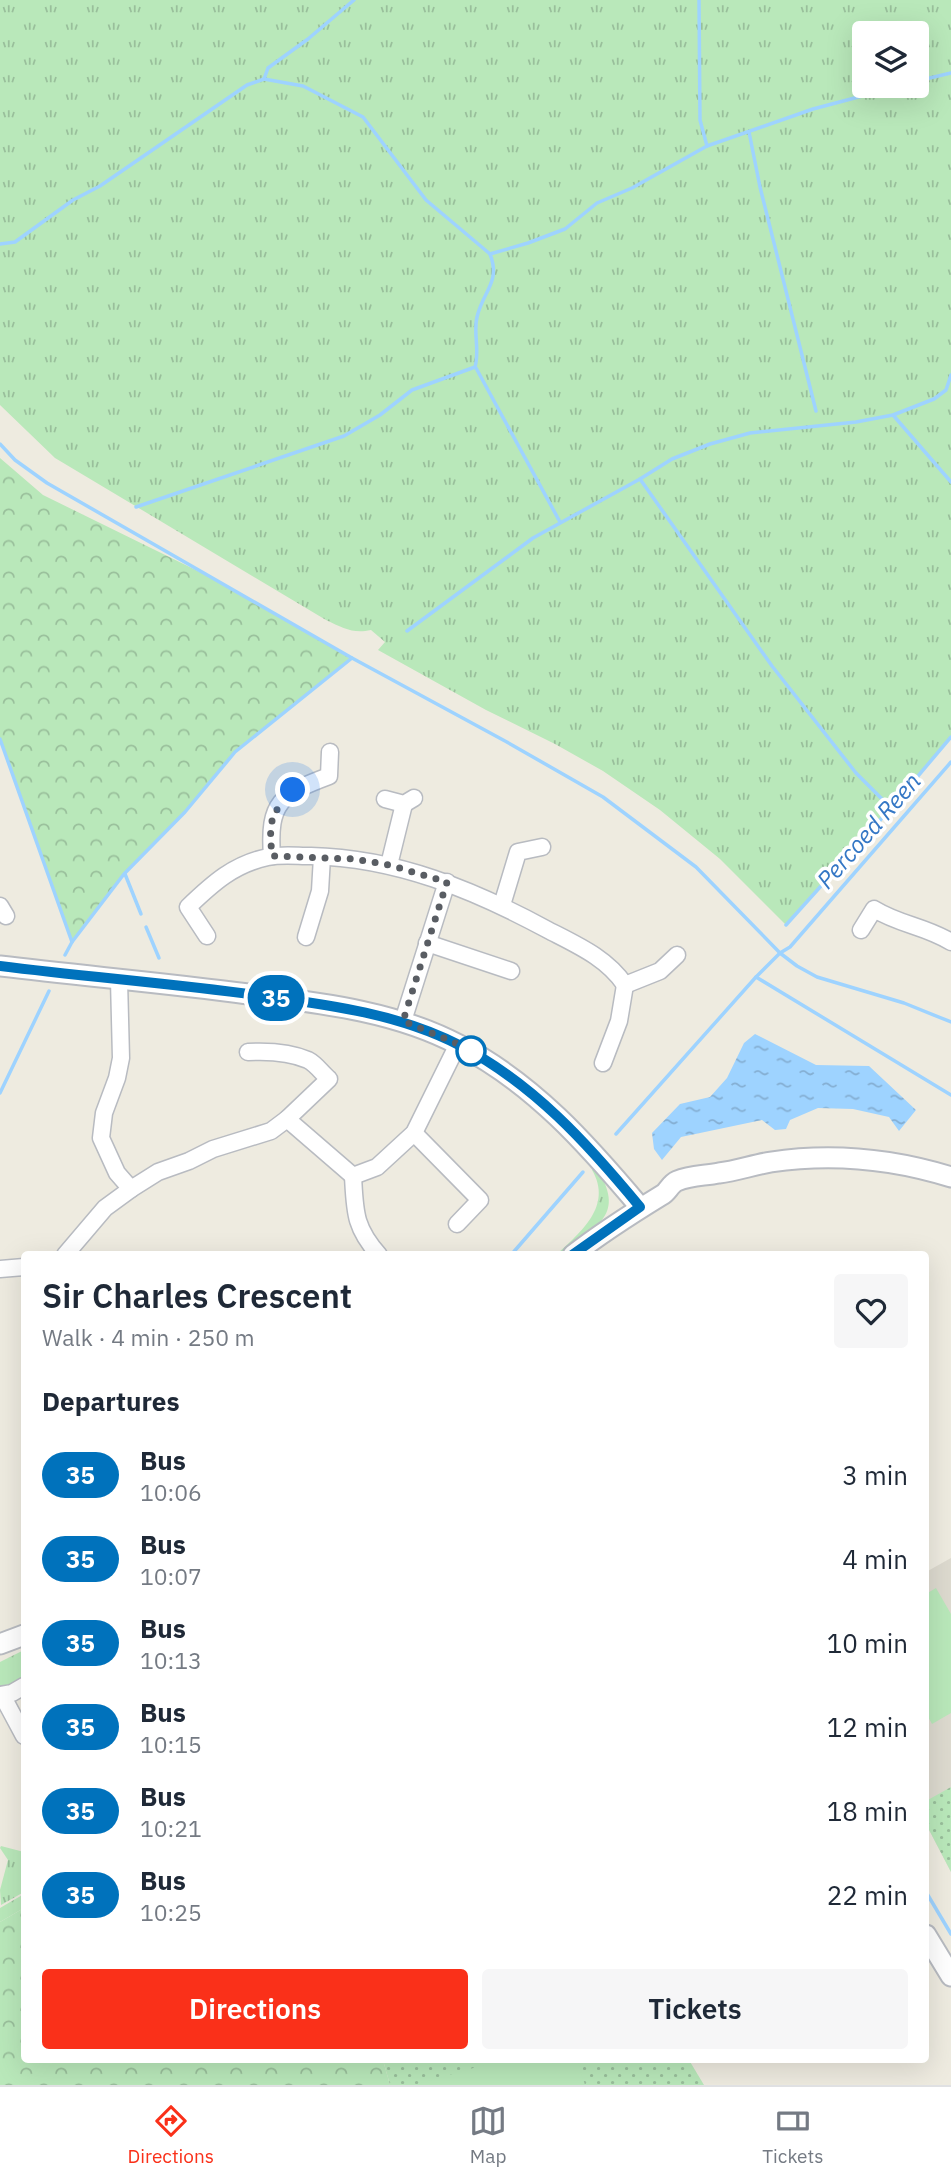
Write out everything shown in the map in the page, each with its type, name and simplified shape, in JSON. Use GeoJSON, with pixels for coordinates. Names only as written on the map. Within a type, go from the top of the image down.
{"type":"FeatureCollection","features":[{"type":"Feature","properties":{"kind":"street"},"geometry":{"type":"LineString","coordinates":[[272,856],[270,832],[275,810],[293,790],[329,776],[330,752]]}},
{"type":"Feature","properties":{"kind":"street"},"geometry":{"type":"LineString","coordinates":[[386,799],[409,801],[389,865]]}},
{"type":"Feature","properties":{"kind":"street"},"geometry":{"type":"LineString","coordinates":[[502,905],[518,852],[542,847]]}},
{"type":"Feature","properties":{"kind":"street"},"geometry":{"type":"LineString","coordinates":[[207,936],[188,906],[218,878],[244,863],[272,856],[323,857],[389,865],[447,882],[502,905],[596,955],[617,972],[625,985],[619,1021],[603,1063]]}},
{"type":"Feature","properties":{"kind":"street"},"geometry":{"type":"LineString","coordinates":[[306,937],[320,891],[323,857]]}},
{"type":"Feature","properties":{"kind":"street"},"geometry":{"type":"LineString","coordinates":[[403,1021],[447,882]]}},
{"type":"Feature","properties":{"kind":"street"},"geometry":{"type":"LineString","coordinates":[[861,929],[874,909],[892,920],[933,931],[951,942]]}},
{"type":"Feature","properties":{"kind":"street"},"geometry":{"type":"LineString","coordinates":[[427,943],[511,971]]}},
{"type":"Feature","properties":{"kind":"street"},"geometry":{"type":"LineString","coordinates":[[625,985],[660,971],[677,955]]}},
{"type":"Feature","properties":{"kind":"street"},"geometry":{"type":"LineString","coordinates":[[0,966],[309,1002],[403,1021],[458,1044],[502,1071],[556,1114],[597,1155],[640,1207]]}},
{"type":"Feature","properties":{"kind":"street"},"geometry":{"type":"LineString","coordinates":[[119,980],[121,1058],[117,1078],[104,1112],[101,1138],[117,1172],[131,1189]]}},
{"type":"Feature","properties":{"kind":"street"},"geometry":{"type":"LineString","coordinates":[[353,1176],[377,1167],[414,1133],[458,1044]]}},
{"type":"Feature","properties":{"kind":"street"},"geometry":{"type":"LineString","coordinates":[[68,1251],[105,1208],[131,1189],[158,1172],[213,1149],[271,1131],[336,1076],[310,1061],[278,1053],[248,1052]]}},
{"type":"Feature","properties":{"kind":"street"},"geometry":{"type":"LineString","coordinates":[[287,1119],[353,1176],[356,1220],[376,1251]]}},
{"type":"Feature","properties":{"kind":"street"},"geometry":{"type":"LineString","coordinates":[[414,1133],[480,1200],[457,1224]]}},
{"type":"Feature","properties":{"kind":"street"},"geometry":{"type":"LineString","coordinates":[[579,1251],[640,1207],[665,1193],[681,1193],[718,1174],[748,1166],[795,1159],[853,1158],[907,1166],[951,1177]]}},
{"type":"Feature","properties":{"kind":"street"},"geometry":{"type":"LineString","coordinates":[[0,1269],[21,1267]]}},
{"type":"Feature","properties":{"kind":"street"},"geometry":{"type":"LineString","coordinates":[[0,1643],[21,1636]]}},
{"type":"Feature","properties":{"kind":"street"},"geometry":{"type":"LineString","coordinates":[[21,1687],[1,1695],[21,1731]]}},
{"type":"Feature","properties":{"kind":"street"},"geometry":{"type":"LineString","coordinates":[[929,1940],[951,1976]]}},
{"type":"Feature","properties":{"kind":"shaded area"},"geometry":{"type":"Polygon","coordinates":[[[951,1558],[951,1872],[929,1830],[929,1570],[951,1558]]]}},
{"type":"Feature","properties":{"kind":"green space"},"geometry":{"type":"Polygon","coordinates":[[[0,0],[951,0],[951,737],[786,925],[720,859],[660,810],[603,771],[378,650],[385,642],[371,630],[353,631],[326,620],[55,458],[0,405],[0,0]]]}},
{"type":"Feature","properties":{"kind":"green space"},"geometry":{"type":"Polygon","coordinates":[[[0,458],[43,495],[208,576],[352,658],[235,752],[185,812],[124,874],[72,942],[0,739],[0,458]]]}},
{"type":"Feature","properties":{"kind":"green space"},"geometry":{"type":"Polygon","coordinates":[[[596,1167],[605,1184],[609,1197],[608,1208],[604,1218],[596,1226],[566,1251],[560,1251],[584,1227],[596,1207],[598,1183],[592,1170],[596,1167]]]}},
{"type":"Feature","properties":{"kind":"green space"},"geometry":{"type":"Polygon","coordinates":[[[936,1588],[951,1614],[951,1713],[932,1724],[929,1718],[929,1592],[936,1588]]]}},
{"type":"Feature","properties":{"kind":"green space"},"geometry":{"type":"Polygon","coordinates":[[[21,1652],[21,1682],[0,1689],[0,1662],[21,1652]]]}},
{"type":"Feature","properties":{"kind":"green space"},"geometry":{"type":"Polygon","coordinates":[[[951,1787],[951,1872],[929,1830],[929,1799],[951,1787]]]}},
{"type":"Feature","properties":{"kind":"green space"},"geometry":{"type":"Polygon","coordinates":[[[1,1846],[21,1851],[21,1894],[1,1905],[0,1890],[8,1860],[1,1846]]]}},
{"type":"Feature","properties":{"kind":"green space"},"geometry":{"type":"Polygon","coordinates":[[[21,1896],[21,1910],[0,1922],[0,1908],[21,1896]]]}},
{"type":"Feature","properties":{"kind":"green space"},"geometry":{"type":"Polygon","coordinates":[[[21,1910],[21,2063],[384,2063],[390,2085],[0,2085],[0,1922],[21,1910]]]}},
{"type":"Feature","properties":{"kind":"green space"},"geometry":{"type":"Polygon","coordinates":[[[384,2063],[691,2063],[704,2085],[390,2085],[384,2063]]]}},
{"type":"Feature","properties":{"kind":"green space"},"geometry":{"type":"Polygon","coordinates":[[[491,2063],[578,2063],[585,2085],[421,2085],[491,2063]]]}},
{"type":"Feature","properties":{"kind":"water"},"geometry":{"type":"Polygon","coordinates":[[[755,1034],[816,1065],[869,1066],[916,1110],[899,1131],[889,1117],[853,1109],[818,1108],[790,1120],[786,1129],[775,1130],[762,1120],[681,1137],[662,1160],[654,1149],[652,1133],[680,1104],[710,1097],[727,1078],[744,1043],[755,1034]]]}},
{"type":"Feature","properties":{"kind":"waterway"},"geometry":{"type":"LineString","coordinates":[[264,79],[268,68],[354,0]]}},
{"type":"Feature","properties":{"kind":"waterway"},"geometry":{"type":"LineString","coordinates":[[699,0],[700,120],[707,146]]}},
{"type":"Feature","properties":{"kind":"waterway"},"geometry":{"type":"LineString","coordinates":[[929,78],[951,73]]}},
{"type":"Feature","properties":{"kind":"waterway"},"geometry":{"type":"LineString","coordinates":[[0,244],[15,242],[73,200],[100,186],[247,85],[264,79],[303,86],[363,117],[426,200],[490,254],[565,229],[597,203],[632,188],[707,146],[813,109],[855,98]]}},
{"type":"Feature","properties":{"kind":"waterway"},"geometry":{"type":"LineString","coordinates":[[749,132],[760,187],[816,411]]}},
{"type":"Feature","properties":{"kind":"waterway"},"geometry":{"type":"LineString","coordinates":[[136,507],[344,436],[380,415],[412,390],[475,367],[477,317],[493,272],[490,254]]}},
{"type":"Feature","properties":{"kind":"waterway"},"geometry":{"type":"LineString","coordinates":[[476,368],[560,522]]}},
{"type":"Feature","properties":{"kind":"waterway"},"geometry":{"type":"LineString","coordinates":[[407,631],[533,538],[672,459],[710,444],[750,433],[856,422],[893,415],[934,399],[946,390],[951,375]]}},
{"type":"Feature","properties":{"kind":"waterway"},"geometry":{"type":"LineString","coordinates":[[893,415],[951,482]]}},
{"type":"Feature","properties":{"kind":"waterway"},"geometry":{"type":"LineString","coordinates":[[0,444],[15,460],[47,483],[352,658],[603,797],[696,867],[780,953],[797,966],[817,977],[904,1003],[951,1022]]}},
{"type":"Feature","properties":{"kind":"waterway"},"geometry":{"type":"LineString","coordinates":[[640,479],[772,666],[856,773],[891,808]]}},
{"type":"Feature","properties":{"kind":"waterway"},"geometry":{"type":"LineString","coordinates":[[65,955],[124,874],[185,812],[235,752],[352,658]]}},
{"type":"Feature","properties":{"kind":"waterway","name":"Percoed Reen"},"geometry":{"type":"LineString","coordinates":[[786,925],[951,737]]}},
{"type":"Feature","properties":{"kind":"waterway"},"geometry":{"type":"LineString","coordinates":[[0,739],[72,942]]}},
{"type":"Feature","properties":{"kind":"waterway","name":"Percoed Reen"},"geometry":{"type":"LineString","coordinates":[[616,1134],[756,977],[780,953],[790,947],[951,762]]}},
{"type":"Feature","properties":{"kind":"waterway"},"geometry":{"type":"LineString","coordinates":[[125,874],[141,914]]}},
{"type":"Feature","properties":{"kind":"waterway"},"geometry":{"type":"LineString","coordinates":[[146,927],[159,958]]}},
{"type":"Feature","properties":{"kind":"waterway"},"geometry":{"type":"LineString","coordinates":[[756,977],[951,1095]]}},
{"type":"Feature","properties":{"kind":"waterway"},"geometry":{"type":"LineString","coordinates":[[0,1093],[49,991]]}},
{"type":"Feature","properties":{"kind":"waterway"},"geometry":{"type":"LineString","coordinates":[[514,1251],[583,1172]]}},
{"type":"Feature","properties":{"kind":"waterway"},"geometry":{"type":"LineString","coordinates":[[929,1897],[951,1934]]}},
{"type":"Feature","properties":{"kind":"bus line","name":"35"},"geometry":{"type":"LineString","coordinates":[[0,966],[187,986],[331,1006],[403,1021],[458,1044],[502,1071],[556,1114],[597,1155],[640,1207],[577,1251]]}},
{"type":"Feature","properties":{"kind":"route"},"geometry":{"type":"LineString","coordinates":[[293,790],[275,810],[270,832],[272,856],[354,859],[389,865],[447,882],[403,1021],[480,1056],[471,1051]]}}]}
